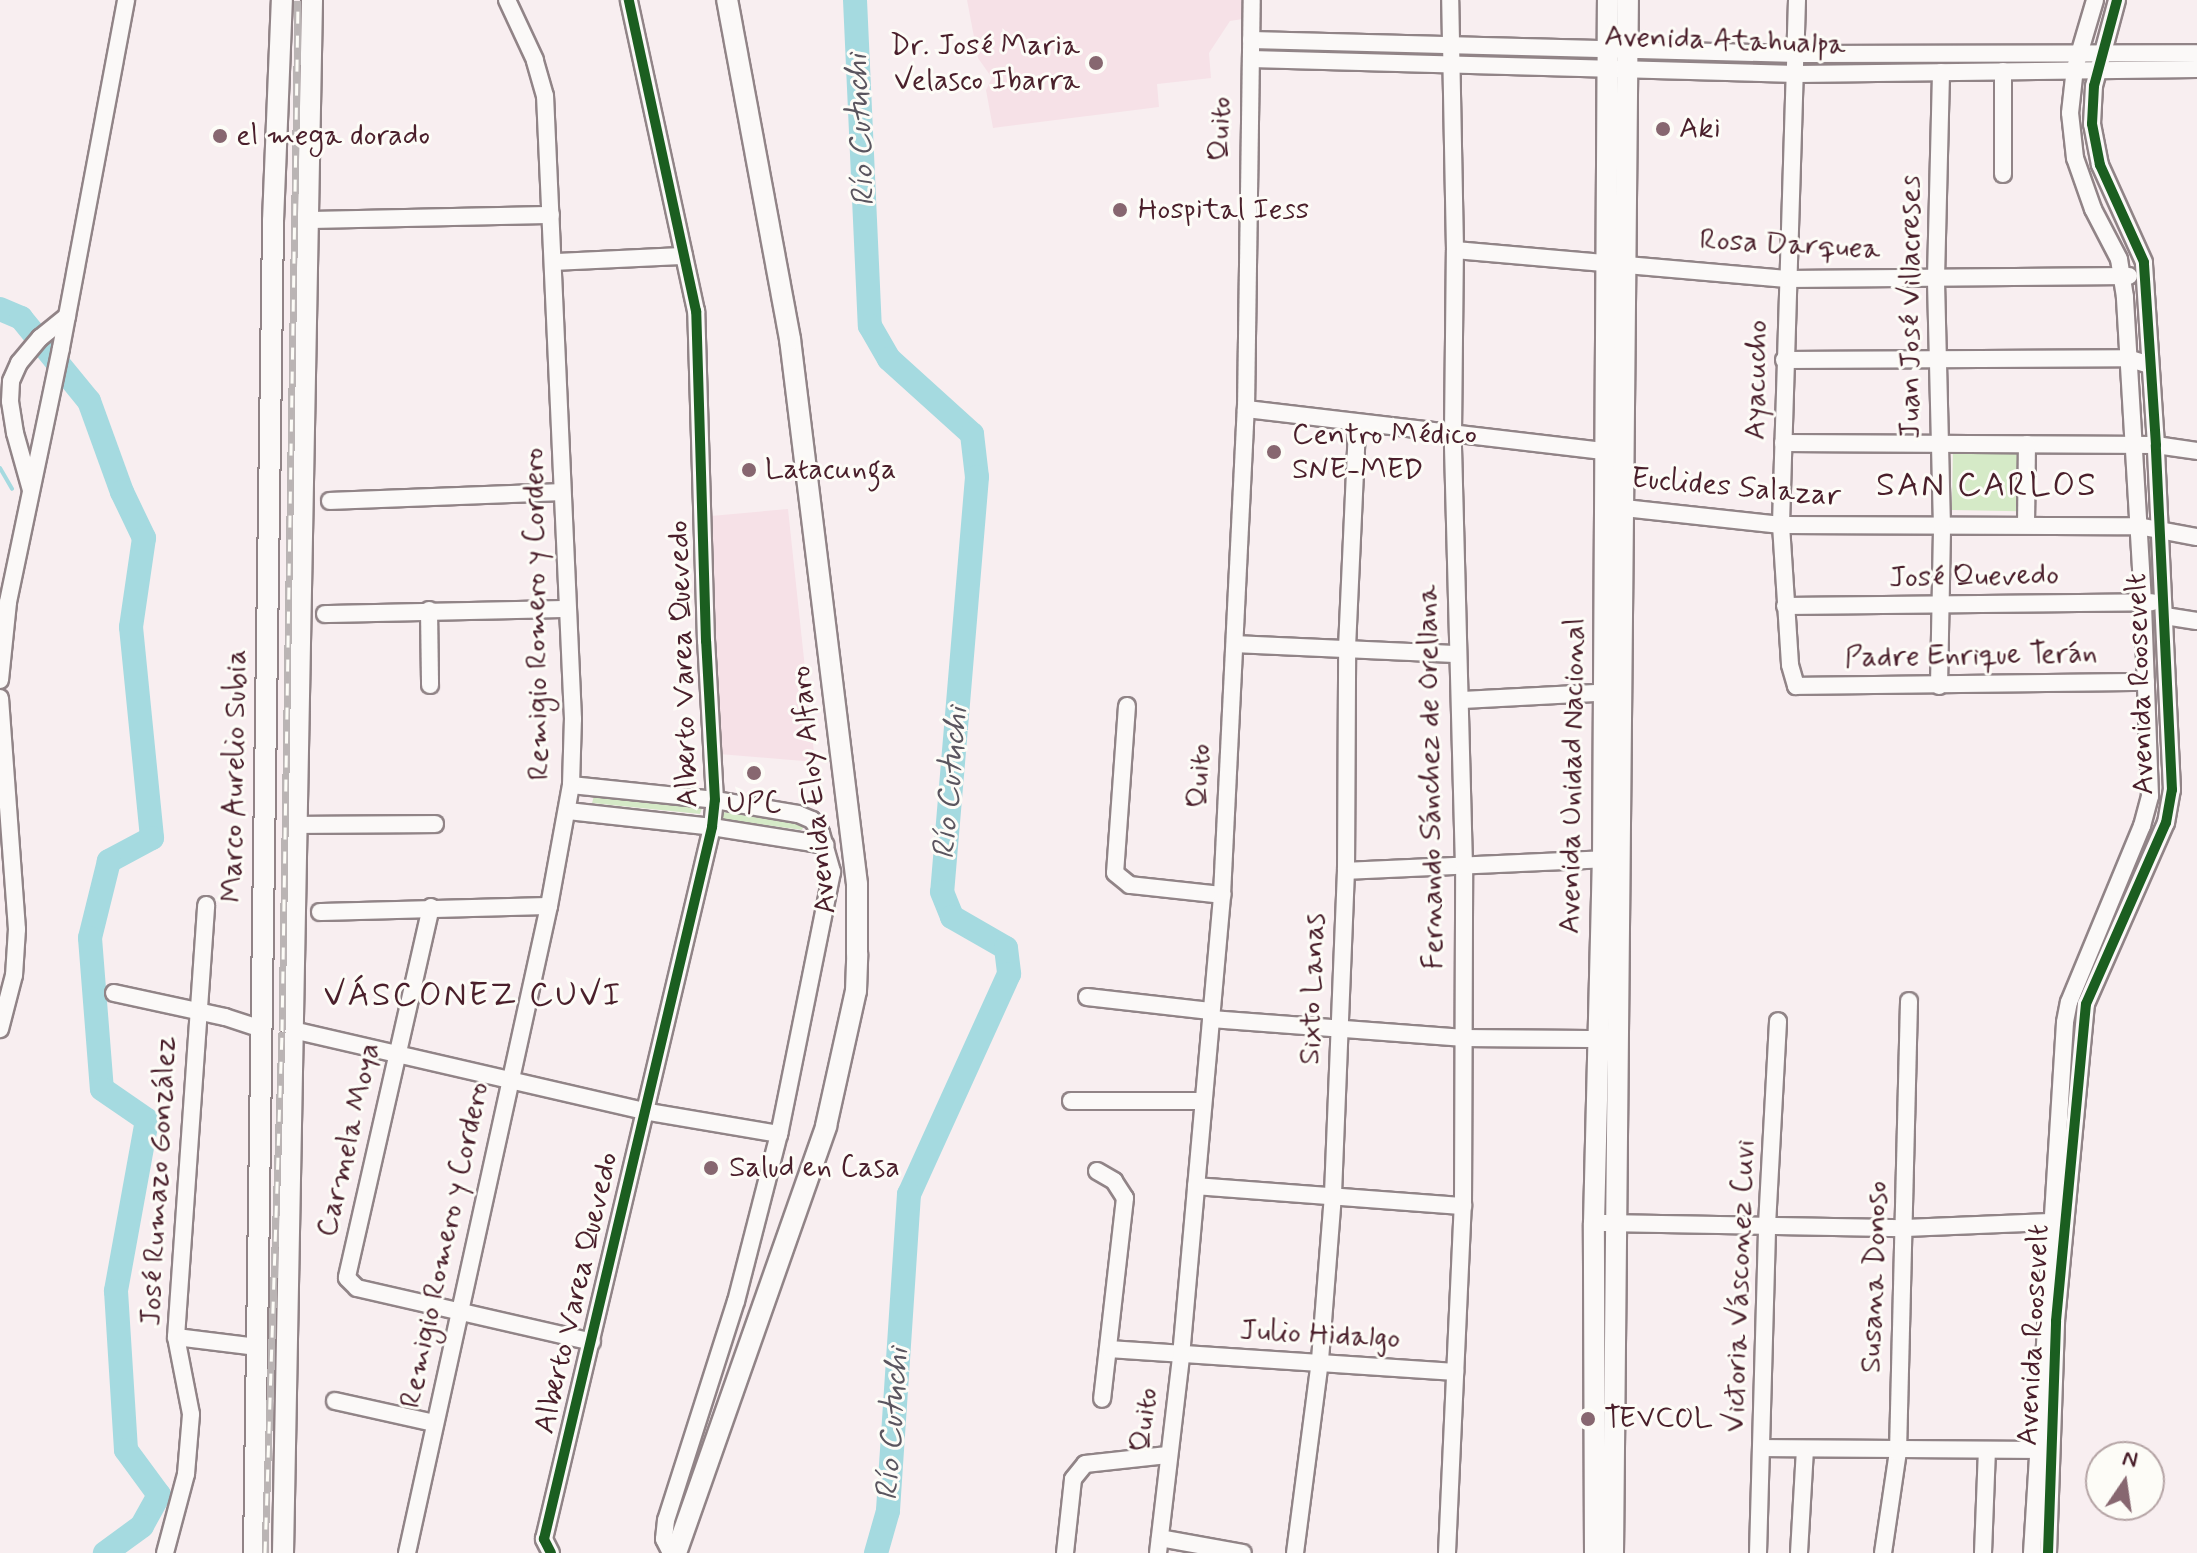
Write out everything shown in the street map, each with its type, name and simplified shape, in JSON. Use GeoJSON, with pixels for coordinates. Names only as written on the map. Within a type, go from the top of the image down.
{"type":"FeatureCollection","features":[{"type":"Feature","properties":{"kind":"main road","name":"Marco Aurelio Subia"},"geometry":{"type":"LineString","coordinates":[[254,1553],[273,221],[282,0]]}},
{"type":"Feature","properties":{"kind":"main road","name":"Marco Aurelio Subia"},"geometry":{"type":"LineString","coordinates":[[283,1553],[312,0]]}},
{"type":"Feature","properties":{"kind":"main road","name":"Avenida Eloy Alfaro"},"geometry":{"type":"LineString","coordinates":[[673,1553],[826,1126],[856,991],[856,869],[790,339],[727,0]]}},
{"type":"Feature","properties":{"kind":"main road","name":"Avenida Unidad Nacional"},"geometry":{"type":"LineString","coordinates":[[1608,0],[1617,58],[1611,822],[1617,1223],[1613,1553]]}},
{"type":"Feature","properties":{"kind":"main road","name":"Avenida Unidad Nacional"},"geometry":{"type":"LineString","coordinates":[[1617,58],[1628,0]]}},
{"type":"Feature","properties":{"kind":"main road","name":"Avenida Unidad Nacional"},"geometry":{"type":"LineString","coordinates":[[1595,1553],[1594,1223],[1598,1039],[1611,859]]}},
{"type":"Feature","properties":{"kind":"street"},"geometry":{"type":"LineString","coordinates":[[0,680],[8,602],[52,397],[126,0]]}},
{"type":"Feature","properties":{"kind":"street","name":"Remigio Romero y Cordero"},"geometry":{"type":"LineString","coordinates":[[407,1553],[457,1313],[549,906],[571,785],[573,719],[555,262],[545,96],[535,60],[507,0]]}},
{"type":"Feature","properties":{"kind":"street","name":"Alberto Varea Quevedo"},"geometry":{"type":"LineString","coordinates":[[551,1553],[544,1539],[712,827],[715,800],[696,311],[629,0]]}},
{"type":"Feature","properties":{"kind":"street","name":"Quito"},"geometry":{"type":"LineString","coordinates":[[1159,1546],[1181,1356],[1222,895],[1246,409],[1252,0]]}},
{"type":"Feature","properties":{"kind":"street","name":"Fernando Sánchez de Orellana"},"geometry":{"type":"LineString","coordinates":[[1447,1553],[1463,1206],[1461,1038],[1464,867],[1453,433],[1455,250],[1450,0]]}},
{"type":"Feature","properties":{"kind":"street","name":"Ayacucho"},"geometry":{"type":"LineString","coordinates":[[1796,686],[1790,665],[1781,525],[1784,360],[1798,54],[1797,0]]}},
{"type":"Feature","properties":{"kind":"street","name":"Avenida Roosevelt"},"geometry":{"type":"LineString","coordinates":[[2032,1553],[2050,1222],[2069,1002],[2142,826],[2150,796],[2143,602],[2121,276],[2119,259],[2093,209],[2075,158],[2070,113],[2078,60],[2095,0]]}},
{"type":"Feature","properties":{"kind":"street","name":"Avenida Roosevelt"},"geometry":{"type":"LineString","coordinates":[[2048,1553],[2056,1321],[2086,1004],[2166,823],[2172,790],[2144,262],[2100,165],[2092,124],[2101,60],[2117,0]]}},
{"type":"Feature","properties":{"kind":"street","name":"Avenida Atahualpa"},"geometry":{"type":"LineString","coordinates":[[1251,40],[1451,45],[1797,74],[2003,71],[2078,60]]}},
{"type":"Feature","properties":{"kind":"street","name":"Avenida Atahualpa"},"geometry":{"type":"LineString","coordinates":[[1251,59],[1451,64],[1798,54],[2101,60],[2197,53]]}},
{"type":"Feature","properties":{"kind":"street","name":"Avenida Atahualpa"},"geometry":{"type":"LineString","coordinates":[[2101,60],[2197,69]]}},
{"type":"Feature","properties":{"kind":"street"},"geometry":{"type":"LineString","coordinates":[[2003,71],[2003,174]]}},
{"type":"Feature","properties":{"kind":"street","name":"Juan José Villacreses"},"geometry":{"type":"LineString","coordinates":[[1939,686],[1942,527],[1936,278],[1941,72]]}},
{"type":"Feature","properties":{"kind":"street"},"geometry":{"type":"LineString","coordinates":[[307,220],[551,215]]}},
{"type":"Feature","properties":{"kind":"street","name":"Rosa Darquea"},"geometry":{"type":"LineString","coordinates":[[1455,250],[1787,279],[2144,276]]}},
{"type":"Feature","properties":{"kind":"street"},"geometry":{"type":"LineString","coordinates":[[555,262],[684,256]]}},
{"type":"Feature","properties":{"kind":"street"},"geometry":{"type":"LineString","coordinates":[[31,491],[10,401],[11,381],[19,363],[40,338],[67,316]]}},
{"type":"Feature","properties":{"kind":"street"},"geometry":{"type":"LineString","coordinates":[[1784,360],[2127,358],[2150,365]]}},
{"type":"Feature","properties":{"kind":"street"},"geometry":{"type":"LineString","coordinates":[[1246,409],[1357,425],[1453,433],[1615,453]]}},
{"type":"Feature","properties":{"kind":"street","name":"Sixto Lanas"},"geometry":{"type":"LineString","coordinates":[[1295,1553],[1320,1360],[1333,1194],[1346,871],[1347,648],[1357,425]]}},
{"type":"Feature","properties":{"kind":"street"},"geometry":{"type":"LineString","coordinates":[[1783,443],[2156,445],[2197,451]]}},
{"type":"Feature","properties":{"kind":"street"},"geometry":{"type":"LineString","coordinates":[[2026,524],[2027,444]]}},
{"type":"Feature","properties":{"kind":"street"},"geometry":{"type":"LineString","coordinates":[[330,501],[562,492]]}},
{"type":"Feature","properties":{"kind":"street","name":"Euclides Salazar"},"geometry":{"type":"LineString","coordinates":[[1614,507],[1781,525],[2138,526],[2197,537]]}},
{"type":"Feature","properties":{"kind":"street","name":"José Quevedo"},"geometry":{"type":"LineString","coordinates":[[1785,606],[2143,602],[2197,621]]}},
{"type":"Feature","properties":{"kind":"street"},"geometry":{"type":"LineString","coordinates":[[325,614],[567,609]]}},
{"type":"Feature","properties":{"kind":"street"},"geometry":{"type":"LineString","coordinates":[[429,610],[430,685]]}},
{"type":"Feature","properties":{"kind":"street"},"geometry":{"type":"LineString","coordinates":[[1236,644],[1458,654]]}},
{"type":"Feature","properties":{"kind":"street","name":"Padre Enrique Terán"},"geometry":{"type":"LineString","coordinates":[[1796,686],[2146,682]]}},
{"type":"Feature","properties":{"kind":"street"},"geometry":{"type":"LineString","coordinates":[[1461,700],[1612,692]]}},
{"type":"Feature","properties":{"kind":"street"},"geometry":{"type":"LineString","coordinates":[[0,698],[17,929],[14,975],[0,1029]]}},
{"type":"Feature","properties":{"kind":"street"},"geometry":{"type":"LineString","coordinates":[[1127,706],[1115,873],[1130,885],[1222,895]]}},
{"type":"Feature","properties":{"kind":"street"},"geometry":{"type":"LineString","coordinates":[[571,785],[715,800],[798,814],[812,820],[826,845],[831,885],[779,1134],[736,1301],[666,1520],[664,1539],[673,1553]]}},
{"type":"Feature","properties":{"kind":"street"},"geometry":{"type":"LineString","coordinates":[[568,811],[712,827],[826,845]]}},
{"type":"Feature","properties":{"kind":"street"},"geometry":{"type":"LineString","coordinates":[[296,825],[435,824]]}},
{"type":"Feature","properties":{"kind":"street"},"geometry":{"type":"LineString","coordinates":[[1346,871],[1611,859]]}},
{"type":"Feature","properties":{"kind":"street","name":"José Rumazo González"},"geometry":{"type":"LineString","coordinates":[[165,1553],[186,1474],[191,1414],[176,1337],[206,905]]}},
{"type":"Feature","properties":{"kind":"street"},"geometry":{"type":"LineString","coordinates":[[320,912],[549,906]]}},
{"type":"Feature","properties":{"kind":"street","name":"Carmela Moya"},"geometry":{"type":"LineString","coordinates":[[431,907],[347,1278],[357,1288],[457,1313]]}},
{"type":"Feature","properties":{"kind":"street"},"geometry":{"type":"LineString","coordinates":[[114,993],[262,1029]]}},
{"type":"Feature","properties":{"kind":"street"},"geometry":{"type":"LineString","coordinates":[[1087,997],[1210,1015],[1339,1028],[1461,1038],[1598,1039]]}},
{"type":"Feature","properties":{"kind":"street","name":"Susana Donoso"},"geometry":{"type":"LineString","coordinates":[[1883,1553],[1898,1452],[1909,1001]]}},
{"type":"Feature","properties":{"kind":"street","name":"Victoria Vásconez Cuvi"},"geometry":{"type":"LineString","coordinates":[[1758,1553],[1767,1225],[1778,1021]]}},
{"type":"Feature","properties":{"kind":"street"},"geometry":{"type":"LineString","coordinates":[[293,1030],[643,1111],[779,1134]]}},
{"type":"Feature","properties":{"kind":"street"},"geometry":{"type":"LineString","coordinates":[[1071,1101],[1203,1101]]}},
{"type":"Feature","properties":{"kind":"street"},"geometry":{"type":"LineString","coordinates":[[1097,1171],[1114,1181],[1125,1198],[1102,1399]]}},
{"type":"Feature","properties":{"kind":"street"},"geometry":{"type":"LineString","coordinates":[[1196,1186],[1463,1206]]}},
{"type":"Feature","properties":{"kind":"street"},"geometry":{"type":"LineString","coordinates":[[1594,1223],[1905,1228],[2050,1222]]}},
{"type":"Feature","properties":{"kind":"street"},"geometry":{"type":"LineString","coordinates":[[457,1313],[592,1342]]}},
{"type":"Feature","properties":{"kind":"street"},"geometry":{"type":"LineString","coordinates":[[176,1337],[257,1347]]}},
{"type":"Feature","properties":{"kind":"street","name":"Julio Hidalgo"},"geometry":{"type":"LineString","coordinates":[[1109,1349],[1181,1356],[1320,1360],[1455,1372]]}},
{"type":"Feature","properties":{"kind":"street"},"geometry":{"type":"LineString","coordinates":[[335,1401],[434,1423]]}},
{"type":"Feature","properties":{"kind":"street"},"geometry":{"type":"LineString","coordinates":[[1763,1448],[1898,1452],[2036,1450]]}},
{"type":"Feature","properties":{"kind":"street"},"geometry":{"type":"LineString","coordinates":[[1799,1553],[1805,1449]]}},
{"type":"Feature","properties":{"kind":"street"},"geometry":{"type":"LineString","coordinates":[[1983,1553],[1987,1451]]}},
{"type":"Feature","properties":{"kind":"street"},"geometry":{"type":"LineString","coordinates":[[1065,1553],[1073,1479],[1085,1464],[1168,1455]]}},
{"type":"Feature","properties":{"kind":"street"},"geometry":{"type":"LineString","coordinates":[[1159,1546],[1243,1553]]}},
{"type":"Feature","properties":{"kind":"shaded area","name":"Dr. José Maria Velasco Ibarra"},"geometry":{"type":"Polygon","coordinates":[[[967,0],[1247,0],[1249,18],[1230,21],[1209,53],[1211,78],[1157,84],[1159,107],[993,128],[986,90],[992,78],[978,58],[967,0]]]}},
{"type":"Feature","properties":{"kind":"shaded area"},"geometry":{"type":"Polygon","coordinates":[[[788,509],[815,762],[719,754],[711,516],[788,509]]]}},
{"type":"Feature","properties":{"kind":"green space"},"geometry":{"type":"Polygon","coordinates":[[[1953,448],[2020,449],[2019,511],[1952,510],[1953,448]]]}},
{"type":"Feature","properties":{"kind":"green space"},"geometry":{"type":"Polygon","coordinates":[[[594,796],[702,808],[700,814],[592,803],[594,796]]]}},
{"type":"Feature","properties":{"kind":"green space"},"geometry":{"type":"Polygon","coordinates":[[[723,812],[804,825],[802,830],[721,819],[723,812]]]}},
{"type":"Feature","properties":{"kind":"waterway","name":"Río Cutuchi"},"geometry":{"type":"LineString","coordinates":[[855,0],[870,326],[889,359],[972,434],[977,477],[942,892],[952,917],[1006,948],[1009,974],[909,1194],[888,1511],[876,1553]]}},
{"type":"Feature","properties":{"kind":"waterway"},"geometry":{"type":"LineString","coordinates":[[0,309],[21,318],[89,401],[122,492],[144,538],[131,627],[152,838],[109,861],[90,938],[102,1089],[147,1120],[116,1291],[126,1450],[159,1495],[142,1526],[105,1553]]}},
{"type":"Feature","properties":{"kind":"waterway"},"geometry":{"type":"LineString","coordinates":[[0,468],[12,489]]}},
{"type":"Feature","properties":{"kind":"railway"},"geometry":{"type":"LineString","coordinates":[[265,1553],[282,1031],[298,0]]}},
{"type":"Feature","properties":{"kind":"cycle path"},"geometry":{"type":"LineString","coordinates":[[551,1553],[544,1539],[712,827],[715,800],[706,641],[696,311],[629,0]]}},
{"type":"Feature","properties":{"kind":"cycle path"},"geometry":{"type":"LineString","coordinates":[[2048,1553],[2056,1321],[2086,1004],[2166,823],[2172,790],[2144,262],[2100,165],[2092,124],[2094,86],[2117,0]]}},
{"type":"Feature","properties":{"kind":"place","name":"Dr. José Maria Velasco Ibarra"},"geometry":{"type":"Point","coordinates":[1096,63]}},
{"type":"Feature","properties":{"kind":"place","name":"Aki"},"geometry":{"type":"Point","coordinates":[1663,129]}},
{"type":"Feature","properties":{"kind":"place","name":"el mega dorado"},"geometry":{"type":"Point","coordinates":[220,136]}},
{"type":"Feature","properties":{"kind":"place","name":"Hospital Iess"},"geometry":{"type":"Point","coordinates":[1120,210]}},
{"type":"Feature","properties":{"kind":"place","name":"Centro Médico SNE-MED"},"geometry":{"type":"Point","coordinates":[1274,452]}},
{"type":"Feature","properties":{"kind":"place","name":"Latacunga"},"geometry":{"type":"Point","coordinates":[749,470]}},
{"type":"Feature","properties":{"kind":"place","name":"UPC"},"geometry":{"type":"Point","coordinates":[754,773]}},
{"type":"Feature","properties":{"kind":"place","name":"Salud en Casa"},"geometry":{"type":"Point","coordinates":[711,1168]}},
{"type":"Feature","properties":{"kind":"place","name":"TEVCOL"},"geometry":{"type":"Point","coordinates":[1588,1419]}},
{"type":"Feature","properties":{"kind":"district","name":"SAN CARLOS"},"geometry":{"type":"Point","coordinates":[1987,486]}},
{"type":"Feature","properties":{"kind":"district","name":"VÁSCONEZ CUVI"},"geometry":{"type":"Point","coordinates":[473,996]}}]}
